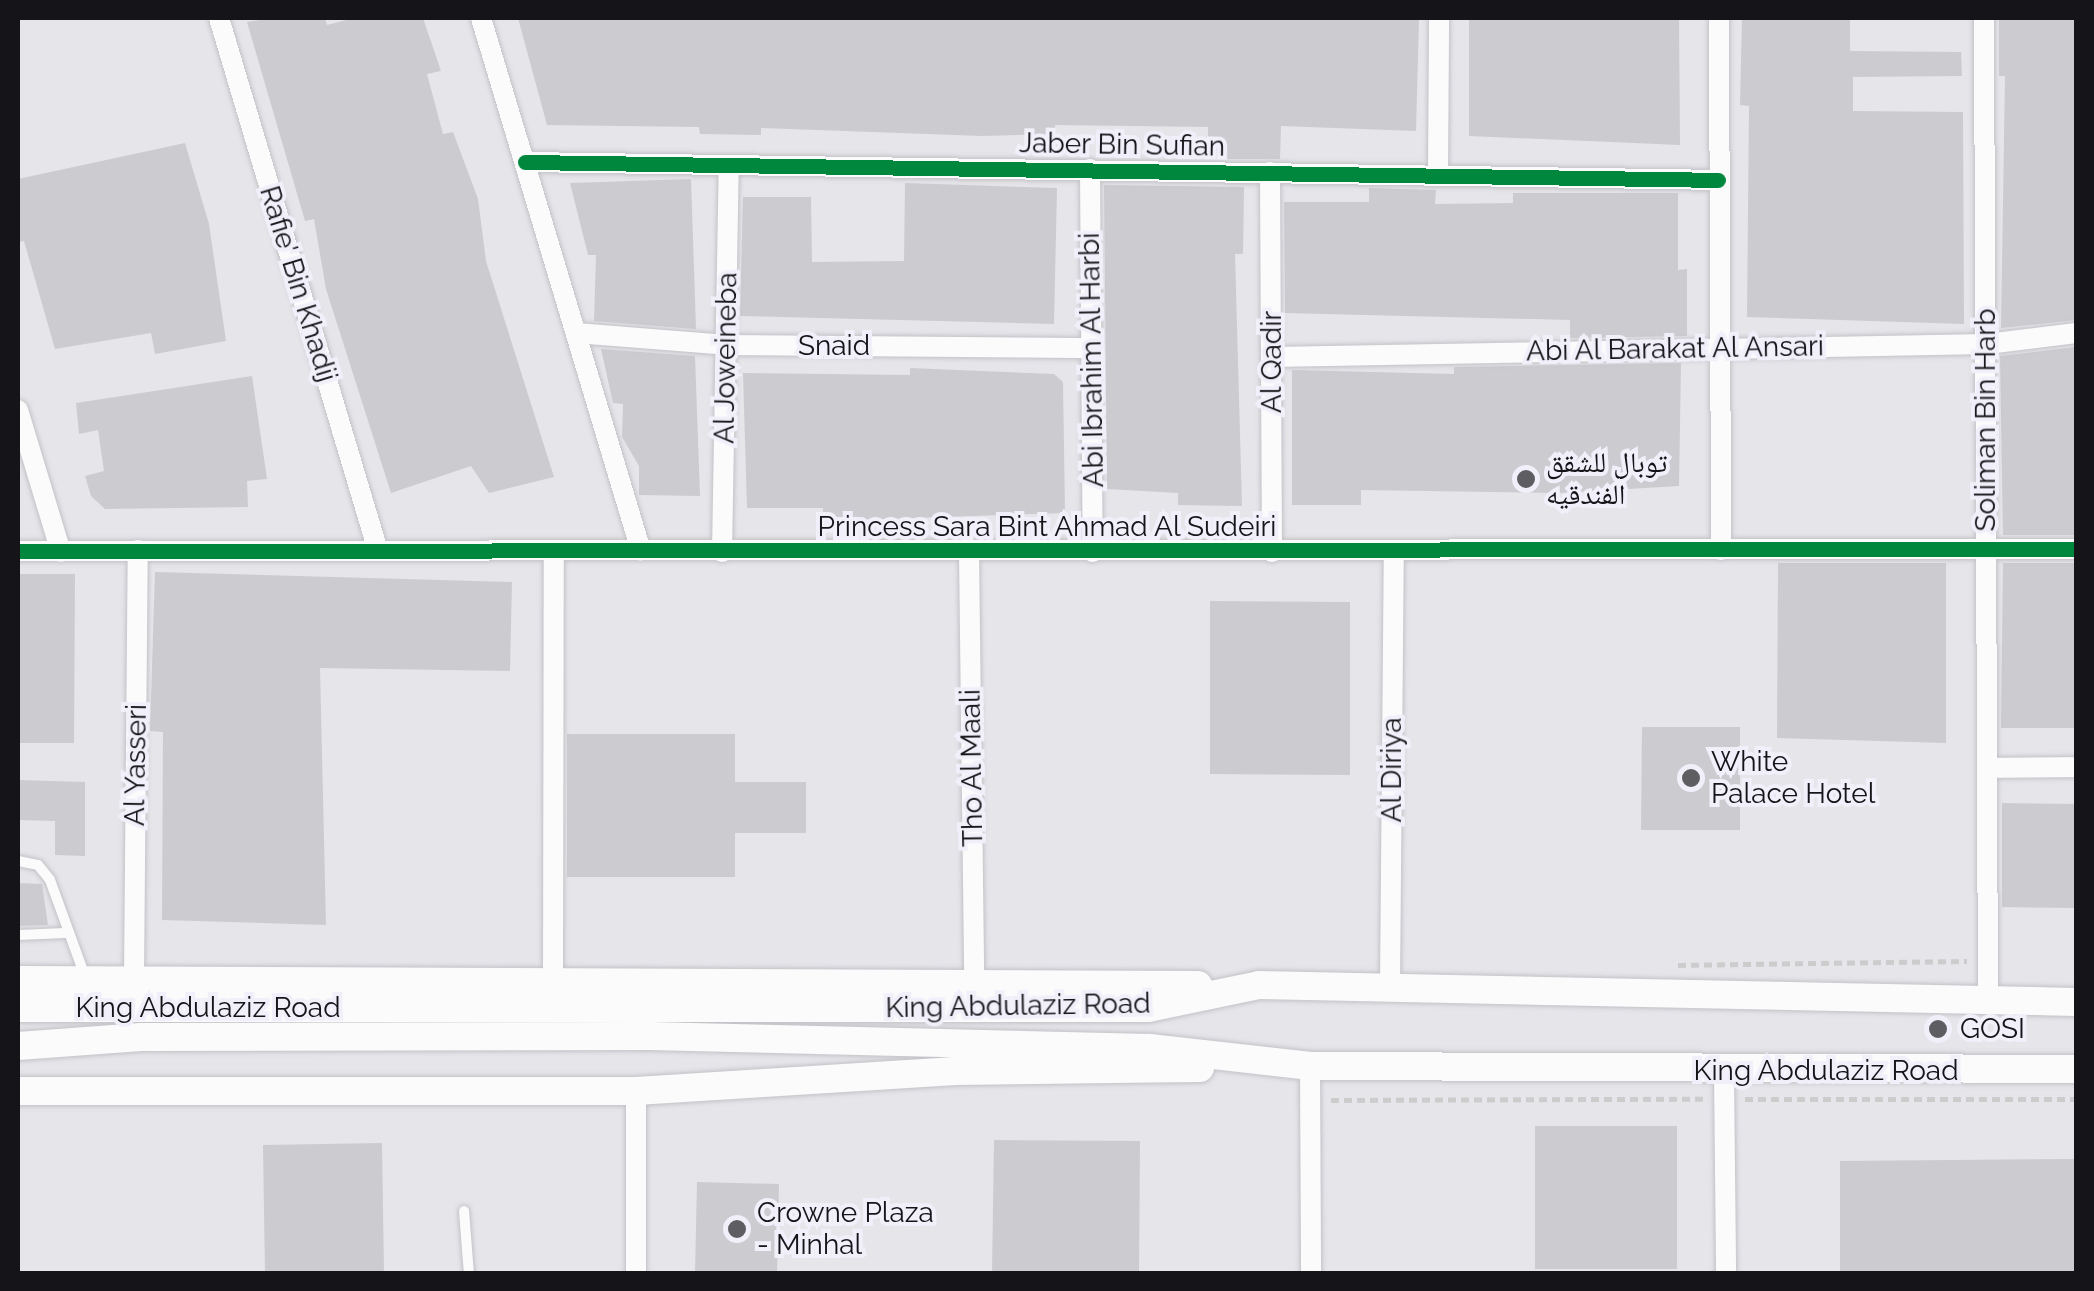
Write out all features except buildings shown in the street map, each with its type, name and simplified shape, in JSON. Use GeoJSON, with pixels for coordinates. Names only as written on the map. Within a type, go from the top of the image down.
{"type":"FeatureCollection","features":[{"type":"Feature","properties":{"kind":"main road"},"geometry":{"type":"LineString","coordinates":[[18,980],[1260,985]]}},
{"type":"Feature","properties":{"kind":"main road","name":"King Abdulaziz Road"},"geometry":{"type":"LineString","coordinates":[[18,1008],[1148,1008],[1260,985],[2076,1002]]}},
{"type":"Feature","properties":{"kind":"main road","name":"King Abdulaziz Road"},"geometry":{"type":"LineString","coordinates":[[18,1046],[140,1037],[650,1036],[1150,1048],[1310,1066],[1724,1072],[2076,1069]]}},
{"type":"Feature","properties":{"kind":"main road"},"geometry":{"type":"LineString","coordinates":[[18,1091],[636,1091],[956,1070],[1180,1069],[1265,1062]]}},
{"type":"Feature","properties":{"kind":"street","name":"Rafie' Bin Khadij"},"geometry":{"type":"LineString","coordinates":[[219,18],[378,551]]}},
{"type":"Feature","properties":{"kind":"street"},"geometry":{"type":"LineString","coordinates":[[481,18],[641,552]]}},
{"type":"Feature","properties":{"kind":"street"},"geometry":{"type":"LineString","coordinates":[[1438,174],[1440,18]]}},
{"type":"Feature","properties":{"kind":"street"},"geometry":{"type":"LineString","coordinates":[[1720,18],[1722,550]]}},
{"type":"Feature","properties":{"kind":"street","name":"Soliman Bin Harb"},"geometry":{"type":"LineString","coordinates":[[1984,18],[1988,1002]]}},
{"type":"Feature","properties":{"kind":"street","name":"Jaber Bin Sufian"},"geometry":{"type":"LineString","coordinates":[[525,162],[1718,180]]}},
{"type":"Feature","properties":{"kind":"street","name":"Al Joweineba"},"geometry":{"type":"LineString","coordinates":[[722,552],[728,164]]}},
{"type":"Feature","properties":{"kind":"street","name":"Abi Ibrahim Al Harbi"},"geometry":{"type":"LineString","coordinates":[[1090,169],[1094,552]]}},
{"type":"Feature","properties":{"kind":"street","name":"Al Qadir"},"geometry":{"type":"LineString","coordinates":[[1270,172],[1272,552]]}},
{"type":"Feature","properties":{"kind":"street","name":"Snaid"},"geometry":{"type":"LineString","coordinates":[[576,333],[727,345],[1092,348]]}},
{"type":"Feature","properties":{"kind":"street","name":"Abi Al Barakat Al Ansari"},"geometry":{"type":"LineString","coordinates":[[1272,357],[1987,344],[2076,333]]}},
{"type":"Feature","properties":{"kind":"street"},"geometry":{"type":"LineString","coordinates":[[18,410],[61,552]]}},
{"type":"Feature","properties":{"kind":"street","name":"Princess Sara Bint Ahmad Al Sudeiri"},"geometry":{"type":"LineString","coordinates":[[18,551],[2076,549]]}},
{"type":"Feature","properties":{"kind":"street","name":"Al Yasseri"},"geometry":{"type":"LineString","coordinates":[[134,980],[138,550]]}},
{"type":"Feature","properties":{"kind":"street"},"geometry":{"type":"LineString","coordinates":[[553,983],[554,551]]}},
{"type":"Feature","properties":{"kind":"street","name":"Tho Al Maali"},"geometry":{"type":"LineString","coordinates":[[969,552],[974,985]]}},
{"type":"Feature","properties":{"kind":"street","name":"Al Diriya"},"geometry":{"type":"LineString","coordinates":[[1390,987],[1394,552]]}},
{"type":"Feature","properties":{"kind":"street"},"geometry":{"type":"LineString","coordinates":[[1987,768],[2076,768]]}},
{"type":"Feature","properties":{"kind":"street"},"geometry":{"type":"LineString","coordinates":[[1310,1066],[1311,1274]]}},
{"type":"Feature","properties":{"kind":"street"},"geometry":{"type":"LineString","coordinates":[[1724,1072],[1726,1274]]}},
{"type":"Feature","properties":{"kind":"street"},"geometry":{"type":"LineString","coordinates":[[636,1091],[636,1274]]}},
{"type":"Feature","properties":{"kind":"lane"},"geometry":{"type":"LineString","coordinates":[[18,861],[38,865],[50,880],[65,934],[86,980]]}},
{"type":"Feature","properties":{"kind":"lane"},"geometry":{"type":"LineString","coordinates":[[18,934],[65,934]]}},
{"type":"Feature","properties":{"kind":"lane"},"geometry":{"type":"LineString","coordinates":[[464,1211],[469,1274]]}},
{"type":"Feature","properties":{"kind":"path"},"geometry":{"type":"LineString","coordinates":[[1674,966],[1988,961]]}},
{"type":"Feature","properties":{"kind":"path"},"geometry":{"type":"LineString","coordinates":[[1308,1100],[1703,1099]]}},
{"type":"Feature","properties":{"kind":"path"},"geometry":{"type":"LineString","coordinates":[[1737,1099],[2076,1099]]}},
{"type":"Feature","properties":{"kind":"cycle path"},"geometry":{"type":"LineString","coordinates":[[525,162],[1718,180]]}},
{"type":"Feature","properties":{"kind":"cycle path"},"geometry":{"type":"LineString","coordinates":[[18,551],[2076,549]]}},
{"type":"Feature","properties":{"kind":"place","name":"توبال للشقق الفندقيه"},"geometry":{"type":"Point","coordinates":[1526,479]}},
{"type":"Feature","properties":{"kind":"place","name":"White Palace Hotel"},"geometry":{"type":"Point","coordinates":[1691,778]}},
{"type":"Feature","properties":{"kind":"place","name":"GOSI"},"geometry":{"type":"Point","coordinates":[1938,1029]}},
{"type":"Feature","properties":{"kind":"place","name":"Crowne Plaza - Minhal"},"geometry":{"type":"Point","coordinates":[737,1229]}}]}
